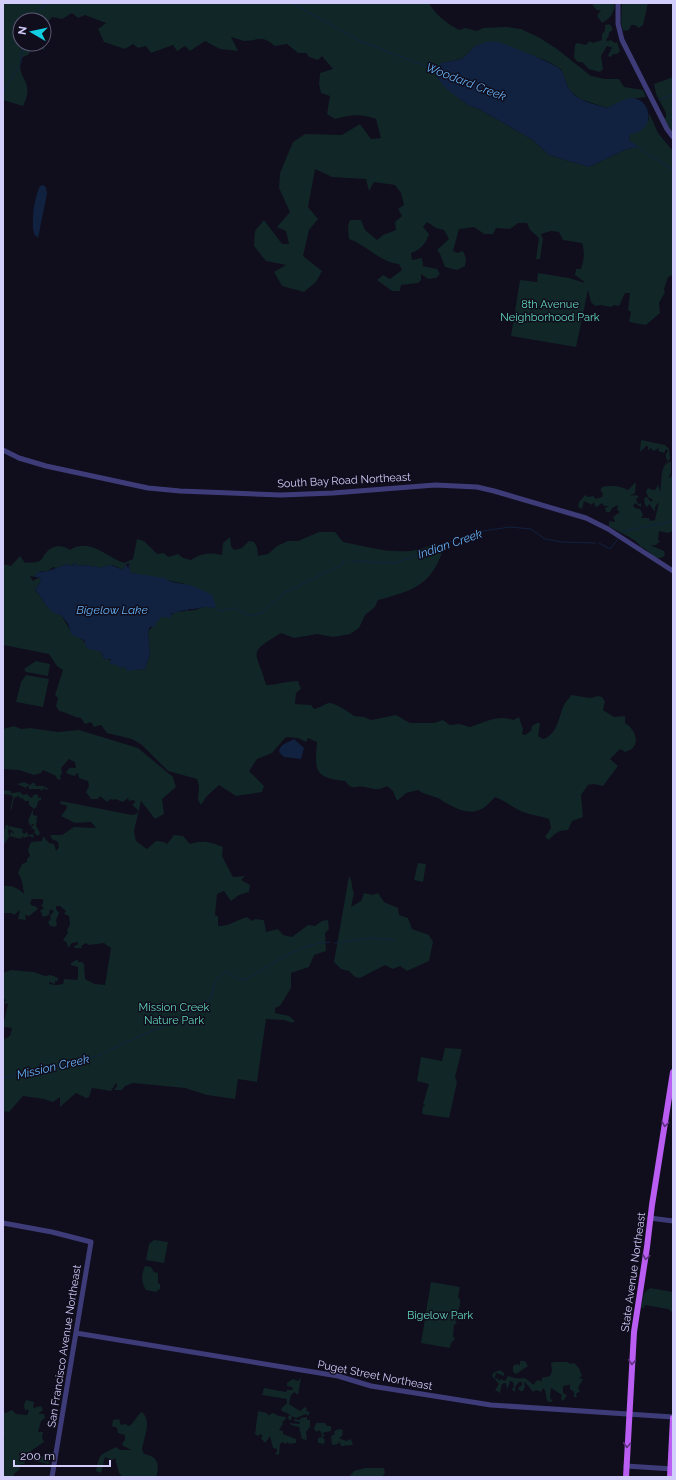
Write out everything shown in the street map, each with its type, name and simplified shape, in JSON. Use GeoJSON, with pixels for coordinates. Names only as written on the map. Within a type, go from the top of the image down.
{"type":"FeatureCollection","features":[{"type":"Feature","properties":{"kind":"main road","name":"State Avenue Northeast"},"geometry":{"type":"LineString","coordinates":[[626,1477],[634,1332],[673,1072]]}},
{"type":"Feature","properties":{"kind":"main road"},"geometry":{"type":"LineString","coordinates":[[670,1477],[672,1469],[673,1418]]}},
{"type":"Feature","properties":{"kind":"street"},"geometry":{"type":"LineString","coordinates":[[618,3],[618,24],[622,40],[667,129],[673,137]]}},
{"type":"Feature","properties":{"kind":"street","name":"South Bay Road Northeast"},"geometry":{"type":"LineString","coordinates":[[3,450],[19,458],[46,466],[148,488],[175,491],[281,495],[333,493],[435,485],[477,487],[494,490],[586,518],[608,529],[673,570]]}},
{"type":"Feature","properties":{"kind":"street"},"geometry":{"type":"LineString","coordinates":[[650,1218],[673,1221]]}},
{"type":"Feature","properties":{"kind":"street","name":"San Francisco Avenue Northeast"},"geometry":{"type":"LineString","coordinates":[[3,1223],[52,1232],[91,1242],[52,1477]]}},
{"type":"Feature","properties":{"kind":"street","name":"Puget Street Northeast"},"geometry":{"type":"LineString","coordinates":[[76,1333],[338,1376],[371,1386],[477,1404],[673,1418]]}},
{"type":"Feature","properties":{"kind":"street"},"geometry":{"type":"LineString","coordinates":[[626,1466],[672,1469]]}},
{"type":"Feature","properties":{"kind":"green space","name":"8th Avenue Neighborhood Park"},"geometry":{"type":"Polygon","coordinates":[[[3,3],[429,3],[442,19],[459,30],[465,28],[477,31],[483,28],[506,27],[521,29],[540,38],[557,49],[591,76],[605,79],[619,79],[624,87],[643,90],[646,97],[625,100],[607,108],[580,99],[569,90],[561,69],[547,61],[497,42],[475,46],[462,59],[441,63],[460,99],[468,105],[479,109],[533,140],[549,155],[589,167],[627,149],[638,147],[630,141],[629,134],[649,120],[649,113],[658,133],[673,151],[673,275],[668,277],[664,289],[665,292],[659,303],[660,313],[646,325],[629,322],[631,312],[628,310],[630,293],[625,293],[619,306],[595,306],[591,302],[588,290],[576,347],[511,336],[520,280],[537,282],[538,273],[569,278],[585,283],[575,275],[576,269],[581,269],[583,262],[584,253],[582,243],[563,240],[559,232],[551,231],[541,234],[543,239],[540,259],[536,259],[539,238],[530,230],[527,223],[518,223],[510,229],[496,228],[493,234],[484,234],[474,227],[459,229],[453,251],[457,253],[463,251],[466,258],[465,266],[457,270],[445,267],[437,250],[449,239],[444,230],[436,228],[427,222],[423,227],[429,234],[428,237],[420,248],[411,253],[412,260],[422,258],[423,266],[437,269],[440,274],[436,278],[428,279],[421,274],[421,280],[418,283],[401,285],[400,291],[392,291],[377,280],[383,275],[390,279],[402,270],[399,264],[392,263],[379,257],[362,245],[349,239],[348,226],[350,220],[361,220],[365,230],[377,240],[383,235],[396,230],[395,222],[402,216],[398,209],[404,205],[401,193],[395,185],[374,182],[369,191],[366,179],[332,177],[315,169],[308,207],[318,219],[309,230],[303,256],[322,271],[316,282],[304,292],[282,286],[274,272],[286,265],[266,261],[254,246],[255,231],[264,220],[282,244],[289,244],[286,231],[277,227],[290,212],[279,188],[280,173],[293,142],[305,134],[342,135],[360,124],[371,139],[381,138],[376,119],[356,115],[335,119],[327,114],[330,96],[321,93],[319,84],[320,73],[333,69],[322,56],[318,60],[309,57],[306,53],[298,53],[287,44],[275,46],[263,39],[244,41],[231,37],[238,51],[220,49],[205,41],[190,51],[185,46],[177,51],[173,45],[151,53],[146,46],[138,48],[133,44],[125,49],[104,42],[98,29],[106,23],[85,15],[78,18],[72,13],[62,19],[52,17],[52,12],[12,12],[12,52],[30,52],[29,54],[21,58],[20,66],[27,85],[27,91],[23,106],[3,100],[3,3]]]}},
{"type":"Feature","properties":{"kind":"green space"},"geometry":{"type":"Polygon","coordinates":[[[595,3],[615,3],[612,15],[602,23],[597,16],[601,10],[597,10],[592,5],[595,3]]]}},
{"type":"Feature","properties":{"kind":"green space"},"geometry":{"type":"Polygon","coordinates":[[[622,3],[648,3],[643,25],[639,28],[635,25],[631,25],[629,30],[623,31],[621,24],[622,3]]]}},
{"type":"Feature","properties":{"kind":"green space"},"geometry":{"type":"Polygon","coordinates":[[[609,24],[612,27],[612,31],[609,32],[606,40],[611,40],[615,43],[617,42],[620,51],[617,54],[613,54],[611,57],[608,56],[613,48],[607,46],[601,56],[603,69],[600,72],[589,69],[582,62],[578,62],[574,58],[575,45],[577,43],[586,45],[590,41],[593,43],[602,40],[605,25],[609,24]]]}},
{"type":"Feature","properties":{"kind":"green space"},"geometry":{"type":"Polygon","coordinates":[[[673,77],[673,134],[662,118],[666,118],[666,113],[656,94],[654,84],[673,77]]]}},
{"type":"Feature","properties":{"kind":"green space"},"geometry":{"type":"Polygon","coordinates":[[[641,440],[665,445],[669,449],[670,459],[665,465],[671,461],[671,472],[669,478],[671,477],[673,471],[673,531],[668,533],[659,531],[658,540],[660,541],[656,545],[650,545],[664,551],[665,555],[662,558],[656,557],[631,538],[609,526],[609,521],[614,522],[613,517],[620,512],[617,510],[618,505],[612,508],[610,512],[606,512],[605,508],[609,506],[604,506],[602,503],[597,507],[595,506],[594,502],[592,505],[584,501],[582,509],[578,507],[579,502],[585,495],[588,497],[593,496],[596,499],[602,497],[603,493],[601,492],[601,488],[614,486],[622,487],[628,490],[636,482],[635,493],[630,496],[636,495],[639,497],[636,499],[638,504],[641,503],[641,507],[635,503],[633,506],[640,509],[643,515],[641,518],[649,518],[650,521],[655,520],[659,502],[655,507],[655,512],[649,504],[647,507],[645,505],[644,498],[647,497],[651,502],[653,500],[648,497],[646,492],[648,488],[653,490],[656,489],[658,484],[660,492],[662,471],[665,464],[668,460],[666,459],[666,454],[668,451],[666,449],[664,453],[658,451],[659,448],[653,451],[651,448],[648,450],[648,446],[646,446],[640,452],[641,440]]]}},
{"type":"Feature","properties":{"kind":"green space"},"geometry":{"type":"Polygon","coordinates":[[[319,532],[335,532],[343,542],[392,551],[409,551],[445,544],[435,568],[429,577],[403,593],[378,600],[375,607],[365,615],[359,628],[350,634],[333,637],[317,634],[294,638],[281,633],[262,645],[258,650],[257,659],[266,685],[298,681],[301,689],[296,693],[295,704],[311,705],[314,709],[331,703],[354,716],[364,717],[371,720],[396,715],[410,723],[434,723],[443,720],[450,725],[459,724],[470,727],[491,720],[507,718],[513,720],[519,717],[523,729],[522,734],[525,735],[531,731],[532,726],[540,723],[538,736],[543,739],[548,737],[555,729],[564,705],[571,695],[590,698],[598,696],[602,697],[605,701],[603,710],[614,717],[625,716],[625,723],[635,734],[636,743],[634,747],[625,752],[620,749],[610,759],[618,766],[603,786],[594,784],[588,785],[581,795],[583,817],[572,821],[568,830],[557,832],[549,840],[545,837],[551,828],[549,819],[523,812],[495,797],[484,808],[473,812],[461,810],[445,803],[439,798],[418,790],[406,793],[397,801],[393,791],[387,786],[378,789],[352,787],[345,781],[327,777],[318,770],[316,759],[317,742],[308,738],[306,742],[298,738],[286,737],[272,753],[257,759],[249,771],[264,786],[262,792],[236,796],[219,785],[206,797],[201,805],[198,800],[199,786],[197,779],[168,771],[142,745],[132,739],[107,733],[101,725],[94,727],[91,722],[85,724],[81,718],[59,711],[56,706],[58,698],[55,695],[63,670],[57,666],[49,654],[3,645],[3,564],[11,566],[20,556],[25,563],[36,562],[40,561],[47,551],[53,547],[60,546],[70,550],[84,546],[98,549],[124,563],[133,559],[137,539],[144,541],[157,554],[164,553],[168,557],[178,554],[183,558],[191,560],[206,554],[222,555],[223,543],[230,537],[231,546],[234,550],[242,548],[249,541],[254,542],[257,547],[258,556],[268,554],[277,546],[288,541],[298,541],[319,532]],[[75,563],[71,566],[68,564],[56,568],[53,567],[48,571],[40,571],[34,577],[30,576],[33,581],[39,577],[41,581],[35,590],[52,611],[61,615],[72,632],[86,645],[101,652],[103,657],[131,670],[145,669],[150,655],[148,632],[160,617],[170,616],[175,612],[195,610],[206,606],[213,608],[212,595],[185,584],[132,573],[130,571],[129,563],[126,564],[123,570],[113,565],[98,568],[87,565],[78,566],[75,563]]]}},
{"type":"Feature","properties":{"kind":"green space"},"geometry":{"type":"Polygon","coordinates":[[[36,661],[50,664],[48,676],[26,672],[24,669],[36,661]]]}},
{"type":"Feature","properties":{"kind":"green space"},"geometry":{"type":"Polygon","coordinates":[[[26,675],[49,679],[43,707],[16,702],[21,682],[26,675]]]}},
{"type":"Feature","properties":{"kind":"green space","name":"Mission Creek Nature Park"},"geometry":{"type":"Polygon","coordinates":[[[14,726],[21,729],[30,728],[58,732],[79,730],[138,748],[173,777],[176,787],[162,799],[164,814],[155,819],[141,801],[134,831],[136,841],[147,849],[156,841],[167,844],[174,835],[183,836],[190,844],[206,842],[223,847],[222,856],[233,877],[245,876],[241,880],[250,885],[249,892],[239,895],[231,901],[224,891],[217,894],[215,915],[218,916],[218,926],[229,924],[247,917],[252,921],[255,919],[264,920],[266,932],[278,929],[283,935],[292,937],[308,925],[315,926],[322,921],[328,920],[329,929],[325,933],[326,951],[314,955],[309,967],[291,973],[291,988],[280,1006],[275,1008],[275,1013],[289,1016],[295,1021],[292,1023],[284,1020],[266,1019],[257,1082],[238,1079],[235,1099],[207,1095],[185,1088],[133,1083],[125,1086],[122,1090],[114,1090],[117,1086],[116,1083],[111,1091],[92,1088],[89,1097],[86,1098],[76,1093],[60,1107],[60,1097],[53,1102],[23,1096],[9,1112],[3,1111],[3,1040],[10,1036],[12,1028],[4,1027],[3,1025],[8,1004],[3,1003],[6,1001],[5,999],[3,1000],[3,973],[11,970],[34,972],[45,976],[51,975],[58,978],[58,981],[55,981],[55,984],[49,982],[49,984],[57,985],[63,984],[64,979],[77,980],[78,967],[71,965],[71,963],[78,959],[78,962],[82,962],[84,964],[85,979],[95,984],[105,985],[111,948],[104,943],[89,945],[86,943],[81,946],[82,948],[74,948],[75,945],[78,945],[78,942],[72,943],[68,948],[67,943],[63,940],[68,933],[67,930],[70,925],[69,916],[64,914],[66,911],[60,906],[56,906],[59,913],[56,920],[57,924],[55,927],[50,926],[48,922],[54,911],[50,909],[49,915],[43,917],[40,910],[44,909],[41,905],[43,904],[43,899],[32,899],[30,903],[38,909],[29,916],[25,915],[26,920],[18,919],[20,910],[14,915],[12,913],[3,913],[3,886],[15,887],[24,894],[18,873],[22,864],[27,862],[27,859],[30,856],[28,850],[31,842],[42,841],[43,836],[49,843],[54,844],[56,851],[59,847],[58,842],[52,839],[50,835],[62,835],[74,827],[96,828],[91,822],[75,823],[61,816],[67,808],[66,805],[60,804],[61,801],[132,815],[137,814],[138,810],[132,805],[135,802],[134,800],[129,801],[128,798],[123,802],[110,799],[107,802],[100,796],[98,799],[91,799],[86,792],[89,786],[88,781],[79,778],[78,773],[74,776],[66,773],[69,768],[76,768],[75,762],[69,759],[61,768],[61,780],[43,770],[41,773],[34,775],[19,770],[3,769],[3,729],[14,726]]]}},
{"type":"Feature","properties":{"kind":"green space"},"geometry":{"type":"Polygon","coordinates":[[[24,782],[30,785],[34,782],[36,786],[43,786],[49,789],[46,790],[44,788],[41,791],[40,789],[29,789],[28,785],[26,788],[17,784],[24,782]]]}},
{"type":"Feature","properties":{"kind":"green space"},"geometry":{"type":"Polygon","coordinates":[[[3,790],[11,791],[11,793],[20,792],[23,795],[27,794],[31,798],[35,794],[38,795],[38,798],[41,797],[41,800],[38,801],[37,806],[34,809],[29,805],[29,801],[25,801],[22,798],[20,799],[19,796],[14,798],[12,808],[10,810],[13,797],[11,795],[3,794],[3,790]]]}},
{"type":"Feature","properties":{"kind":"green space"},"geometry":{"type":"Polygon","coordinates":[[[33,809],[33,815],[38,816],[36,819],[36,826],[40,833],[38,836],[34,833],[35,830],[31,828],[34,824],[32,824],[31,827],[28,821],[33,809]]]}},
{"type":"Feature","properties":{"kind":"green space"},"geometry":{"type":"Polygon","coordinates":[[[6,825],[8,825],[9,829],[9,837],[3,846],[3,833],[6,825]]]}},
{"type":"Feature","properties":{"kind":"green space"},"geometry":{"type":"Polygon","coordinates":[[[9,826],[23,829],[22,832],[24,834],[27,832],[28,835],[33,834],[34,838],[29,836],[24,838],[23,836],[21,839],[9,836],[12,831],[13,834],[14,832],[9,829],[9,826]]]}},
{"type":"Feature","properties":{"kind":"green space"},"geometry":{"type":"Polygon","coordinates":[[[418,863],[426,864],[423,882],[414,880],[418,863]]]}},
{"type":"Feature","properties":{"kind":"green space"},"geometry":{"type":"Polygon","coordinates":[[[349,876],[354,893],[351,907],[361,901],[364,893],[372,895],[378,893],[384,902],[398,908],[399,915],[408,918],[412,929],[429,935],[433,942],[429,961],[407,971],[400,966],[393,969],[385,965],[360,978],[355,977],[349,971],[341,969],[334,962],[349,876]]]}},
{"type":"Feature","properties":{"kind":"green space"},"geometry":{"type":"Polygon","coordinates":[[[445,1048],[462,1049],[455,1077],[457,1082],[449,1118],[422,1114],[423,1106],[426,1106],[423,1104],[429,1084],[417,1081],[421,1057],[442,1061],[445,1048]]]}},
{"type":"Feature","properties":{"kind":"green space"},"geometry":{"type":"Polygon","coordinates":[[[154,1240],[168,1242],[164,1263],[146,1260],[149,1244],[154,1240]]]}},
{"type":"Feature","properties":{"kind":"green space"},"geometry":{"type":"Polygon","coordinates":[[[145,1266],[151,1267],[154,1272],[158,1273],[158,1283],[160,1284],[160,1289],[156,1292],[146,1290],[143,1285],[142,1276],[145,1266]]]}},
{"type":"Feature","properties":{"kind":"green space","name":"Bigelow Park"},"geometry":{"type":"Polygon","coordinates":[[[431,1282],[460,1287],[458,1297],[460,1299],[460,1305],[457,1314],[458,1317],[455,1320],[457,1323],[454,1325],[453,1336],[455,1339],[451,1343],[450,1348],[421,1343],[431,1282]]]}},
{"type":"Feature","properties":{"kind":"green space"},"geometry":{"type":"Polygon","coordinates":[[[650,1288],[673,1292],[673,1313],[668,1309],[645,1305],[644,1308],[641,1308],[644,1293],[650,1288]]]}},
{"type":"Feature","properties":{"kind":"green space"},"geometry":{"type":"Polygon","coordinates":[[[520,1361],[525,1361],[528,1366],[516,1374],[513,1372],[513,1366],[517,1364],[520,1365],[520,1361]]]}},
{"type":"Feature","properties":{"kind":"green space"},"geometry":{"type":"Polygon","coordinates":[[[551,1363],[574,1363],[579,1368],[582,1376],[579,1378],[583,1379],[578,1388],[580,1391],[576,1394],[577,1397],[574,1397],[574,1392],[570,1389],[570,1383],[569,1385],[563,1386],[563,1393],[567,1395],[563,1401],[561,1399],[562,1395],[551,1388],[550,1398],[553,1401],[547,1401],[545,1390],[543,1388],[541,1392],[536,1390],[533,1392],[525,1382],[523,1391],[520,1391],[518,1388],[522,1385],[522,1382],[519,1382],[515,1387],[515,1392],[512,1390],[514,1386],[513,1382],[510,1381],[507,1390],[506,1383],[502,1384],[500,1393],[495,1390],[499,1384],[492,1376],[493,1373],[500,1370],[504,1373],[504,1376],[496,1373],[495,1379],[498,1378],[499,1381],[501,1379],[505,1381],[508,1376],[525,1378],[534,1385],[536,1381],[539,1380],[541,1382],[542,1378],[550,1376],[552,1371],[551,1363]]]}},
{"type":"Feature","properties":{"kind":"green space"},"geometry":{"type":"Polygon","coordinates":[[[301,1377],[298,1395],[294,1392],[291,1395],[289,1404],[300,1411],[305,1407],[307,1409],[306,1411],[310,1412],[308,1416],[306,1414],[296,1418],[292,1416],[291,1420],[289,1420],[288,1416],[291,1415],[282,1411],[281,1409],[287,1403],[287,1399],[262,1395],[264,1388],[286,1392],[287,1390],[293,1390],[292,1387],[287,1386],[287,1383],[293,1379],[298,1381],[301,1377]]]}},
{"type":"Feature","properties":{"kind":"green space"},"geometry":{"type":"Polygon","coordinates":[[[26,1400],[34,1402],[33,1408],[41,1406],[43,1410],[38,1414],[44,1414],[45,1418],[41,1421],[38,1432],[43,1432],[42,1438],[44,1442],[31,1451],[32,1454],[46,1457],[49,1452],[53,1453],[52,1459],[48,1464],[27,1459],[24,1464],[21,1464],[19,1470],[14,1474],[14,1477],[3,1477],[3,1442],[5,1438],[3,1436],[3,1412],[6,1413],[12,1410],[16,1414],[27,1415],[29,1411],[27,1409],[25,1411],[24,1405],[26,1400]]]}},
{"type":"Feature","properties":{"kind":"green space"},"geometry":{"type":"Polygon","coordinates":[[[258,1411],[267,1413],[270,1418],[269,1415],[273,1413],[286,1417],[279,1430],[283,1431],[283,1434],[296,1439],[296,1443],[289,1444],[288,1442],[285,1444],[283,1442],[280,1444],[279,1455],[275,1454],[277,1449],[273,1448],[270,1436],[266,1442],[264,1442],[261,1438],[263,1436],[260,1434],[258,1436],[255,1434],[258,1411]]]}},
{"type":"Feature","properties":{"kind":"green space"},"geometry":{"type":"Polygon","coordinates":[[[142,1412],[147,1420],[147,1425],[142,1450],[144,1454],[149,1455],[157,1462],[158,1469],[156,1477],[123,1477],[119,1473],[115,1458],[112,1460],[105,1457],[101,1473],[96,1471],[98,1460],[101,1455],[116,1447],[120,1450],[131,1450],[122,1445],[125,1440],[125,1435],[118,1433],[117,1428],[112,1426],[113,1420],[119,1419],[121,1425],[125,1424],[129,1426],[142,1412]]]}},
{"type":"Feature","properties":{"kind":"green space"},"geometry":{"type":"Polygon","coordinates":[[[307,1417],[307,1420],[310,1420],[310,1427],[306,1432],[307,1440],[302,1439],[299,1427],[289,1423],[299,1424],[300,1422],[294,1421],[294,1419],[300,1420],[301,1418],[307,1417]]]}},
{"type":"Feature","properties":{"kind":"green space"},"geometry":{"type":"Polygon","coordinates":[[[316,1423],[325,1423],[327,1426],[331,1426],[331,1431],[322,1433],[325,1436],[322,1437],[319,1430],[317,1432],[314,1429],[316,1423]]]}},
{"type":"Feature","properties":{"kind":"green space"},"geometry":{"type":"Polygon","coordinates":[[[341,1429],[343,1431],[342,1436],[339,1438],[346,1441],[351,1439],[353,1445],[341,1446],[339,1441],[338,1444],[332,1445],[331,1436],[335,1434],[334,1432],[336,1430],[341,1429]]]}},
{"type":"Feature","properties":{"kind":"green space"},"geometry":{"type":"Polygon","coordinates":[[[322,1437],[325,1440],[324,1444],[318,1443],[318,1438],[322,1437]]]}},
{"type":"Feature","properties":{"kind":"green space"},"geometry":{"type":"Polygon","coordinates":[[[365,1468],[384,1468],[385,1473],[382,1477],[349,1477],[354,1471],[365,1468]]]}},
{"type":"Feature","properties":{"kind":"water"},"geometry":{"type":"Polygon","coordinates":[[[486,42],[503,44],[557,66],[562,71],[572,93],[586,102],[607,108],[631,98],[639,100],[648,110],[647,124],[643,129],[629,135],[630,141],[639,147],[627,149],[589,167],[549,155],[533,140],[479,109],[468,105],[445,88],[434,72],[441,63],[462,59],[475,46],[486,42]]]}},
{"type":"Feature","properties":{"kind":"water"},"geometry":{"type":"Polygon","coordinates":[[[43,185],[46,187],[47,194],[38,238],[34,234],[33,216],[38,191],[40,186],[43,185]]]}},
{"type":"Feature","properties":{"kind":"water","name":"Bigelow Lake"},"geometry":{"type":"Polygon","coordinates":[[[75,563],[78,566],[88,565],[94,567],[96,565],[98,568],[111,565],[123,570],[126,564],[128,568],[129,564],[130,571],[132,573],[165,578],[172,582],[202,590],[212,595],[216,606],[213,608],[207,607],[189,609],[187,611],[184,610],[171,614],[171,618],[160,617],[159,621],[156,622],[156,626],[150,627],[148,632],[150,655],[145,669],[127,671],[125,667],[120,668],[117,665],[110,664],[111,659],[104,659],[101,652],[86,648],[84,640],[72,635],[68,624],[61,615],[52,612],[35,590],[41,581],[39,577],[34,577],[38,572],[48,571],[67,564],[72,566],[75,563]]]}},
{"type":"Feature","properties":{"kind":"water"},"geometry":{"type":"Polygon","coordinates":[[[294,739],[304,748],[301,759],[284,757],[279,752],[283,745],[294,739]]]}},
{"type":"Feature","properties":{"kind":"waterway","name":"Woodard Creek"},"geometry":{"type":"LineString","coordinates":[[37,12],[48,3]]}},
{"type":"Feature","properties":{"kind":"waterway","name":"Woodard Creek"},"geometry":{"type":"LineString","coordinates":[[292,3],[360,41],[436,70]]}},
{"type":"Feature","properties":{"kind":"waterway","name":"Woodard Creek"},"geometry":{"type":"LineString","coordinates":[[3,92],[21,63],[22,52]]}},
{"type":"Feature","properties":{"kind":"waterway","name":"Woodard Creek"},"geometry":{"type":"LineString","coordinates":[[659,100],[673,94]]}},
{"type":"Feature","properties":{"kind":"waterway"},"geometry":{"type":"LineString","coordinates":[[637,147],[673,170]]}},
{"type":"Feature","properties":{"kind":"waterway","name":"Indian Creek"},"geometry":{"type":"LineString","coordinates":[[622,533],[625,531],[673,521]]}},
{"type":"Feature","properties":{"kind":"waterway","name":"Indian Creek"},"geometry":{"type":"LineString","coordinates":[[351,561],[396,563],[476,532],[510,527],[531,529],[545,539],[561,542],[595,543]]}},
{"type":"Feature","properties":{"kind":"waterway","name":"Indian Creek"},"geometry":{"type":"LineString","coordinates":[[599,543],[610,549],[618,539]]}},
{"type":"Feature","properties":{"kind":"waterway","name":"Indian Creek"},"geometry":{"type":"LineString","coordinates":[[215,607],[219,611],[233,608],[250,616],[263,612],[284,593],[341,565],[344,560]]}},
{"type":"Feature","properties":{"kind":"waterway","name":"Mission Creek"},"geometry":{"type":"LineString","coordinates":[[335,943],[369,938],[394,940]]}},
{"type":"Feature","properties":{"kind":"waterway","name":"Mission Creek"},"geometry":{"type":"LineString","coordinates":[[105,1052],[163,1026],[182,1020],[206,1001],[211,999],[215,981],[226,971],[237,979],[245,980],[286,956],[308,946],[330,942]]}},
{"type":"Feature","properties":{"kind":"waterway","name":"Mission Creek"},"geometry":{"type":"LineString","coordinates":[[3,1078],[89,1059],[102,1054]]}}]}
